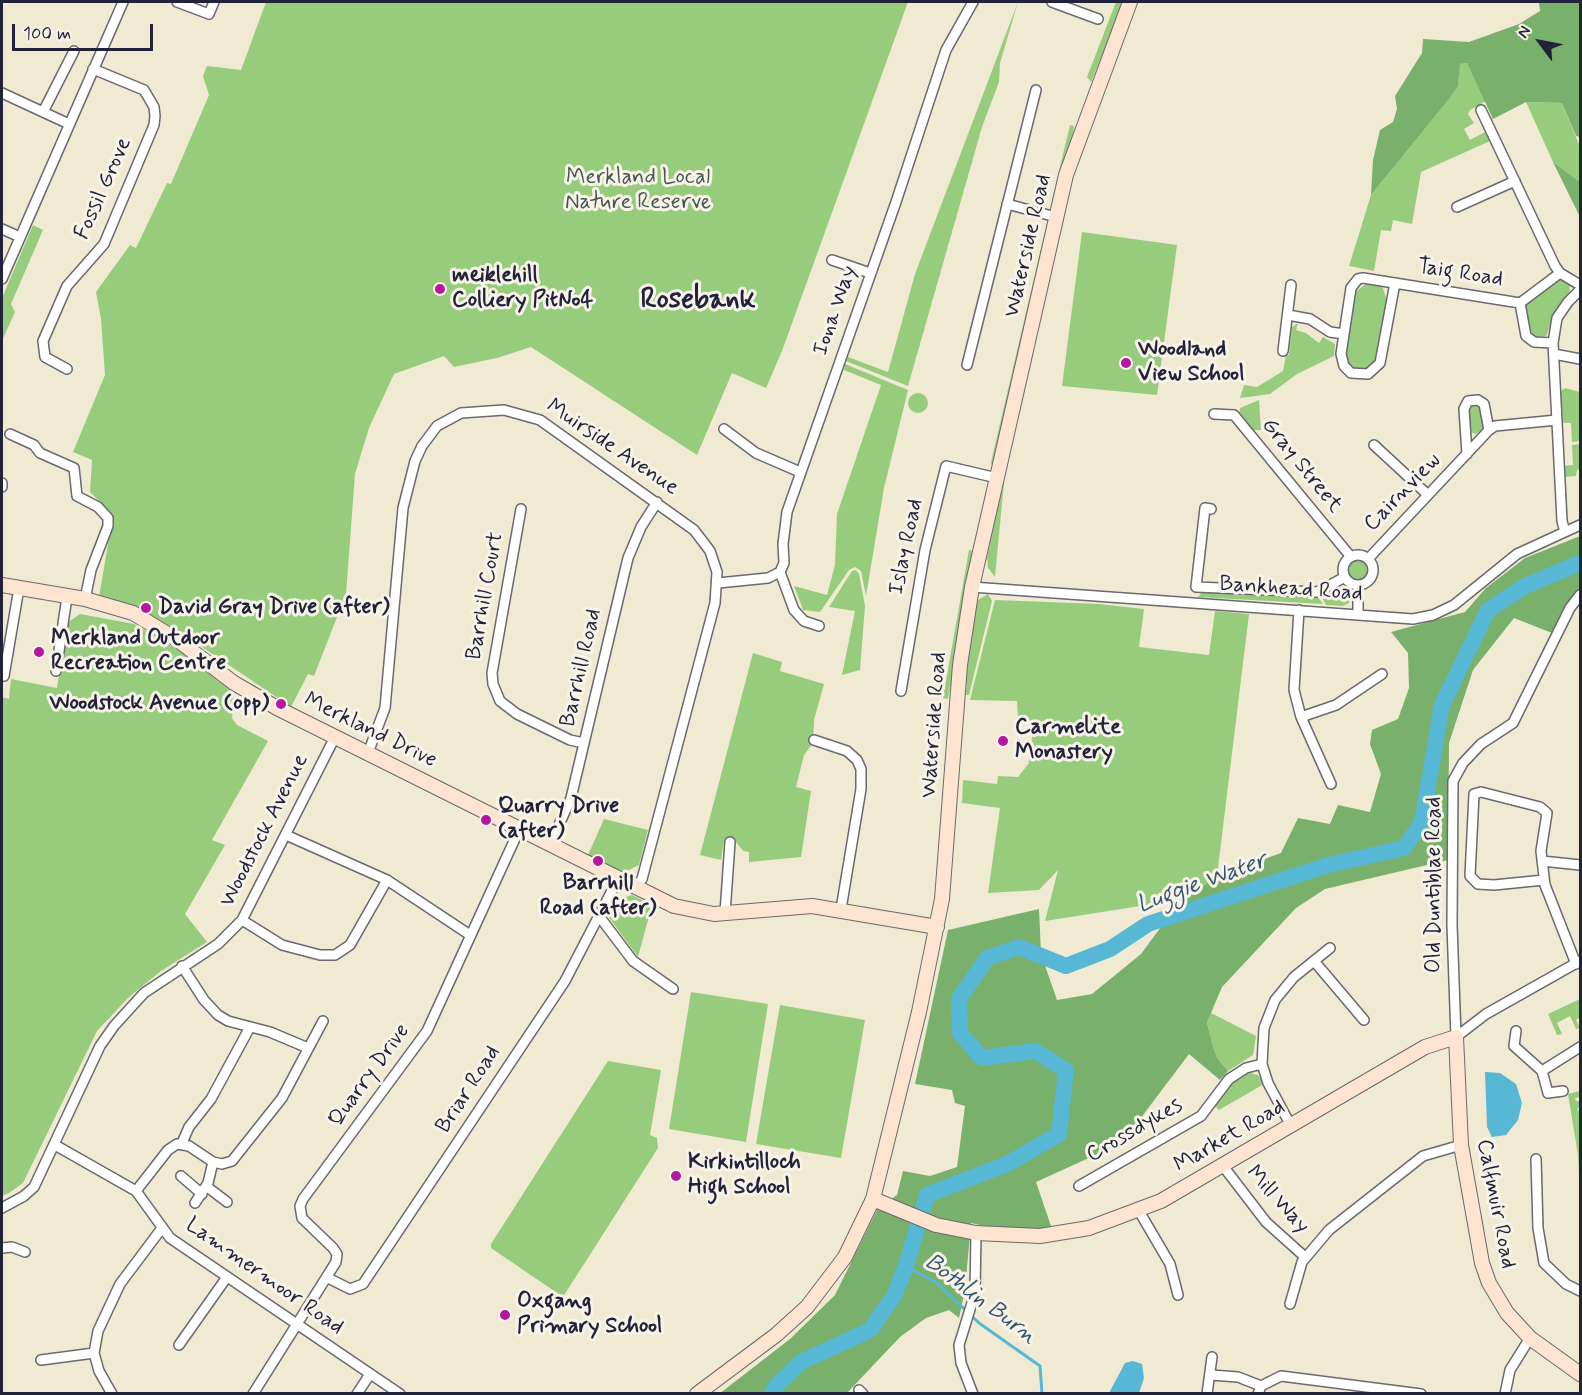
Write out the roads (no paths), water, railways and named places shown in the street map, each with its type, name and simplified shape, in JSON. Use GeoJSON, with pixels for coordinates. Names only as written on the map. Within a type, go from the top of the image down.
{"type":"FeatureCollection","features":[{"type":"Feature","properties":{"kind":"street"},"geometry":{"type":"LineString","coordinates":[[2,279],[123,2]]}},
{"type":"Feature","properties":{"kind":"street"},"geometry":{"type":"LineString","coordinates":[[177,2],[209,14],[214,2]]}},
{"type":"Feature","properties":{"kind":"street","name":"Iona Way"},"geometry":{"type":"LineString","coordinates":[[819,626],[804,621],[794,610],[780,572],[784,563],[783,544],[787,512],[946,50],[973,2]]}},
{"type":"Feature","properties":{"kind":"street"},"geometry":{"type":"LineString","coordinates":[[1052,2],[1098,19]]}},
{"type":"Feature","properties":{"kind":"street","name":"Waterside Road"},"geometry":{"type":"LineString","coordinates":[[697,1394],[776,1335],[807,1307],[845,1257],[873,1199],[919,1012],[946,873],[960,665],[972,587],[1056,217],[1078,137],[1130,2]]}},
{"type":"Feature","properties":{"kind":"street"},"geometry":{"type":"LineString","coordinates":[[43,112],[74,51]]}},
{"type":"Feature","properties":{"kind":"street","name":"Fossil Grove"},"geometry":{"type":"LineString","coordinates":[[67,369],[45,357],[42,341],[67,286],[104,244],[156,116],[154,107],[144,90],[93,69]]}},
{"type":"Feature","properties":{"kind":"street"},"geometry":{"type":"LineString","coordinates":[[968,365],[1036,90]]}},
{"type":"Feature","properties":{"kind":"street"},"geometry":{"type":"LineString","coordinates":[[2,93],[69,124]]}},
{"type":"Feature","properties":{"kind":"street"},"geometry":{"type":"LineString","coordinates":[[1481,110],[1560,273],[1581,285]]}},
{"type":"Feature","properties":{"kind":"street"},"geometry":{"type":"LineString","coordinates":[[1457,207],[1515,181]]}},
{"type":"Feature","properties":{"kind":"street"},"geometry":{"type":"LineString","coordinates":[[1007,204],[1056,217]]}},
{"type":"Feature","properties":{"kind":"street"},"geometry":{"type":"LineString","coordinates":[[2,229],[20,237]]}},
{"type":"Feature","properties":{"kind":"street"},"geometry":{"type":"LineString","coordinates":[[832,260],[870,273]]}},
{"type":"Feature","properties":{"kind":"street","name":"Taig Road"},"geometry":{"type":"LineString","coordinates":[[1395,283],[1382,357],[1371,372],[1357,375],[1344,366],[1341,354],[1351,288],[1358,279],[1363,278],[1395,283],[1520,303],[1560,273]]}},
{"type":"Feature","properties":{"kind":"street"},"geometry":{"type":"LineString","coordinates":[[1283,351],[1291,285]]}},
{"type":"Feature","properties":{"kind":"street"},"geometry":{"type":"LineString","coordinates":[[1565,532],[1562,521],[1553,343],[1557,318],[1568,302],[1581,290]]}},
{"type":"Feature","properties":{"kind":"street","name":"Taig Road"},"geometry":{"type":"LineString","coordinates":[[1520,303],[1526,336],[1534,342],[1553,343]]}},
{"type":"Feature","properties":{"kind":"street"},"geometry":{"type":"LineString","coordinates":[[1288,315],[1310,319],[1330,332],[1344,334]]}},
{"type":"Feature","properties":{"kind":"street"},"geometry":{"type":"LineString","coordinates":[[1554,354],[1581,359]]}},
{"type":"Feature","properties":{"kind":"street","name":"Cairnview"},"geometry":{"type":"LineString","coordinates":[[1368,559],[1467,454],[1489,430],[1484,404],[1474,399],[1468,401],[1464,410],[1467,454]]}},
{"type":"Feature","properties":{"kind":"street","name":"Muirside Avenue"},"geometry":{"type":"LineString","coordinates":[[368,753],[385,708],[403,508],[408,485],[422,446],[437,426],[461,413],[504,410],[531,416],[548,424],[684,521],[704,540],[714,560],[718,583],[715,603],[642,879],[638,885]]}},
{"type":"Feature","properties":{"kind":"street","name":"Gray Street"},"geometry":{"type":"LineString","coordinates":[[1214,414],[1234,415],[1351,557]]}},
{"type":"Feature","properties":{"kind":"street"},"geometry":{"type":"LineString","coordinates":[[1489,430],[1495,426],[1557,420]]}},
{"type":"Feature","properties":{"kind":"street"},"geometry":{"type":"LineString","coordinates":[[724,429],[756,453],[800,472]]}},
{"type":"Feature","properties":{"kind":"street"},"geometry":{"type":"LineString","coordinates":[[10,434],[34,445],[40,453],[74,468],[77,496],[98,507],[108,518],[108,526],[91,570],[85,599]]}},
{"type":"Feature","properties":{"kind":"street"},"geometry":{"type":"LineString","coordinates":[[1374,445],[1428,495]]}},
{"type":"Feature","properties":{"kind":"street","name":"Islay Road"},"geometry":{"type":"LineString","coordinates":[[901,691],[918,582],[946,466],[997,478]]}},
{"type":"Feature","properties":{"kind":"street","name":"Barrhill Road"},"geometry":{"type":"LineString","coordinates":[[550,845],[571,798],[628,558],[641,527],[657,502]]}},
{"type":"Feature","properties":{"kind":"street"},"geometry":{"type":"LineString","coordinates":[[1211,509],[1204,508],[1196,587],[1317,592],[1345,577],[1351,583],[1358,585],[1358,614]]}},
{"type":"Feature","properties":{"kind":"street","name":"Barrhill Court"},"geometry":{"type":"LineString","coordinates":[[521,509],[492,673],[493,684],[500,701],[517,714],[584,743]]}},
{"type":"Feature","properties":{"kind":"street","name":"Bankhead Road"},"geometry":{"type":"LineString","coordinates":[[972,587],[1413,619],[1433,615],[1454,605],[1517,554],[1581,525]]}},
{"type":"Feature","properties":{"kind":"street","name":"Cairnview"},"geometry":{"type":"LineString","coordinates":[[1345,577],[1345,564],[1351,557],[1360,556],[1368,559],[1373,568],[1371,578],[1358,585]]}},
{"type":"Feature","properties":{"kind":"street"},"geometry":{"type":"LineString","coordinates":[[718,583],[768,578],[780,572]]}},
{"type":"Feature","properties":{"kind":"street","name":"Merkland Drive"},"geometry":{"type":"LineString","coordinates":[[2,585],[85,599],[133,613],[179,641],[248,691],[519,830],[618,879],[638,885],[660,900],[690,911],[725,913],[791,906],[841,909],[937,927]]}},
{"type":"Feature","properties":{"kind":"street"},"geometry":{"type":"LineString","coordinates":[[4,676],[19,588]]}},
{"type":"Feature","properties":{"kind":"street","name":"Old Duntiblae Road"},"geometry":{"type":"LineString","coordinates":[[1456,1037],[1452,925],[1453,781],[1462,763],[1481,744],[1513,723],[1570,609],[1581,596]]}},
{"type":"Feature","properties":{"kind":"street"},"geometry":{"type":"LineString","coordinates":[[56,671],[67,597]]}},
{"type":"Feature","properties":{"kind":"street"},"geometry":{"type":"LineString","coordinates":[[1299,610],[1293,675],[1301,717],[1331,784]]}},
{"type":"Feature","properties":{"kind":"street"},"geometry":{"type":"LineString","coordinates":[[1301,717],[1343,701],[1382,674]]}},
{"type":"Feature","properties":{"kind":"street","name":"Woodstock Avenue"},"geometry":{"type":"LineString","coordinates":[[2,1208],[24,1196],[34,1187],[100,1046],[114,1026],[144,993],[218,944],[242,920],[335,737]]}},
{"type":"Feature","properties":{"kind":"street"},"geometry":{"type":"LineString","coordinates":[[814,740],[847,750],[861,769],[861,789],[841,909]]}},
{"type":"Feature","properties":{"kind":"street"},"geometry":{"type":"LineString","coordinates":[[1544,880],[1494,885],[1478,884],[1470,876],[1474,794],[1481,792],[1540,807],[1547,813],[1541,851],[1544,880],[1578,963]]}},
{"type":"Feature","properties":{"kind":"street","name":"Quarry Drive"},"geometry":{"type":"LineString","coordinates":[[253,1394],[336,1262],[337,1254],[328,1242],[306,1225],[300,1213],[300,1206],[427,1031],[519,830]]}},
{"type":"Feature","properties":{"kind":"street"},"geometry":{"type":"LineString","coordinates":[[286,835],[387,880],[470,935]]}},
{"type":"Feature","properties":{"kind":"street"},"geometry":{"type":"LineString","coordinates":[[725,913],[730,842]]}},
{"type":"Feature","properties":{"kind":"street"},"geometry":{"type":"LineString","coordinates":[[728,854],[740,856]]}},
{"type":"Feature","properties":{"kind":"street"},"geometry":{"type":"LineString","coordinates":[[1542,861],[1581,865]]}},
{"type":"Feature","properties":{"kind":"street","name":"Briar Road"},"geometry":{"type":"LineString","coordinates":[[328,1278],[350,1289],[363,1284],[565,981],[618,879]]}},
{"type":"Feature","properties":{"kind":"street"},"geometry":{"type":"LineString","coordinates":[[242,920],[282,945],[320,955],[335,954],[350,945],[387,880]]}},
{"type":"Feature","properties":{"kind":"street"},"geometry":{"type":"LineString","coordinates":[[600,916],[633,961],[673,989]]}},
{"type":"Feature","properties":{"kind":"street"},"geometry":{"type":"LineString","coordinates":[[1291,1126],[1268,1083],[1262,1064],[1263,1029],[1275,1000],[1289,982],[1330,948]]}},
{"type":"Feature","properties":{"kind":"street"},"geometry":{"type":"LineString","coordinates":[[1314,961],[1365,1020]]}},
{"type":"Feature","properties":{"kind":"street","name":"Market Road"},"geometry":{"type":"LineString","coordinates":[[873,1199],[926,1221],[976,1233],[1016,1236],[1064,1233],[1089,1228],[1139,1211],[1223,1166],[1425,1047],[1456,1037],[1486,1014],[1578,963]]}},
{"type":"Feature","properties":{"kind":"street"},"geometry":{"type":"LineString","coordinates":[[182,966],[204,1000],[218,1015],[270,1032],[308,1048]]}},
{"type":"Feature","properties":{"kind":"street"},"geometry":{"type":"LineString","coordinates":[[182,1143],[213,1162],[227,1164],[282,1098],[323,1021]]}},
{"type":"Feature","properties":{"kind":"street"},"geometry":{"type":"LineString","coordinates":[[136,1191],[168,1150],[182,1143],[189,1127],[211,1100],[250,1027]]}},
{"type":"Feature","properties":{"kind":"street"},"geometry":{"type":"LineString","coordinates":[[1516,1031],[1514,1046],[1542,1071],[1548,1093],[1563,1091]]}},
{"type":"Feature","properties":{"kind":"street","name":"Calfmuir Road"},"geometry":{"type":"LineString","coordinates":[[1456,1037],[1461,1145],[1482,1263],[1489,1283],[1507,1313],[1530,1338],[1581,1374]]}},
{"type":"Feature","properties":{"kind":"street"},"geometry":{"type":"LineString","coordinates":[[1542,1071],[1581,1047]]}},
{"type":"Feature","properties":{"kind":"street","name":"Crossdykes"},"geometry":{"type":"LineString","coordinates":[[1079,1186],[1201,1116],[1228,1079],[1246,1068],[1262,1064]]}},
{"type":"Feature","properties":{"kind":"street","name":"Lammermoor Road"},"geometry":{"type":"LineString","coordinates":[[55,1144],[136,1191],[170,1238],[400,1394]]}},
{"type":"Feature","properties":{"kind":"street"},"geometry":{"type":"LineString","coordinates":[[1290,1304],[1299,1267],[1305,1257],[1342,1218],[1423,1156],[1461,1145]]}},
{"type":"Feature","properties":{"kind":"street"},"geometry":{"type":"LineString","coordinates":[[1536,1159],[1538,1227],[1544,1263],[1566,1284],[1581,1291]]}},
{"type":"Feature","properties":{"kind":"street"},"geometry":{"type":"LineString","coordinates":[[195,1203],[204,1190],[213,1162]]}},
{"type":"Feature","properties":{"kind":"street","name":"Mill Way"},"geometry":{"type":"LineString","coordinates":[[1223,1166],[1266,1222],[1305,1257]]}},
{"type":"Feature","properties":{"kind":"street"},"geometry":{"type":"LineString","coordinates":[[181,1176],[226,1202]]}},
{"type":"Feature","properties":{"kind":"street"},"geometry":{"type":"LineString","coordinates":[[1139,1211],[1170,1264],[1178,1295]]}},
{"type":"Feature","properties":{"kind":"street"},"geometry":{"type":"LineString","coordinates":[[112,1394],[99,1371],[94,1353],[98,1331],[110,1300],[151,1240],[162,1228]]}},
{"type":"Feature","properties":{"kind":"street"},"geometry":{"type":"LineString","coordinates":[[973,1394],[961,1363],[959,1345],[963,1326],[973,1301],[976,1233]]}},
{"type":"Feature","properties":{"kind":"street"},"geometry":{"type":"LineString","coordinates":[[2,1248],[12,1247],[26,1252]]}},
{"type":"Feature","properties":{"kind":"street"},"geometry":{"type":"LineString","coordinates":[[179,1345],[227,1277]]}},
{"type":"Feature","properties":{"kind":"street"},"geometry":{"type":"LineString","coordinates":[[1505,1394],[1510,1370],[1530,1338]]}},
{"type":"Feature","properties":{"kind":"street"},"geometry":{"type":"LineString","coordinates":[[41,1360],[94,1353]]}},
{"type":"Feature","properties":{"kind":"street"},"geometry":{"type":"LineString","coordinates":[[1207,1394],[1212,1357]]}},
{"type":"Feature","properties":{"kind":"street"},"geometry":{"type":"LineString","coordinates":[[357,1394],[370,1374]]}},
{"type":"Feature","properties":{"kind":"street"},"geometry":{"type":"LineString","coordinates":[[1211,1375],[1238,1377],[1259,1390],[1281,1376],[1421,1394]]}},
{"type":"Feature","properties":{"kind":"water"},"geometry":{"type":"Polygon","coordinates":[[[1485,1072],[1500,1073],[1516,1084],[1522,1103],[1518,1120],[1506,1135],[1492,1137],[1487,1127],[1485,1072]]]}},
{"type":"Feature","properties":{"kind":"water"},"geometry":{"type":"Polygon","coordinates":[[[1133,1361],[1142,1364],[1144,1378],[1139,1393],[1109,1393],[1125,1363],[1133,1361]]]}},
{"type":"Feature","properties":{"kind":"waterway","name":"Luggie Water"},"geometry":{"type":"LineString","coordinates":[[772,1394],[776,1386],[801,1362],[870,1330],[894,1296],[906,1266],[927,1195],[1007,1164],[1059,1134],[1066,1070],[1035,1051],[982,1058],[960,1033],[959,999],[987,958],[1019,947],[1066,966],[1110,949],[1148,924],[1328,865],[1404,848],[1422,822],[1442,705],[1488,610],[1525,586],[1580,563]]}},
{"type":"Feature","properties":{"kind":"waterway","name":"Bothlin Burn"},"geometry":{"type":"LineString","coordinates":[[906,1266],[937,1283],[979,1323],[1040,1366],[1042,1394]]}},
{"type":"Feature","properties":{"kind":"place","name":"meiklehill Colliery PitNo4"},"geometry":{"type":"Point","coordinates":[440,289]}},
{"type":"Feature","properties":{"kind":"place","name":"Woodland View School"},"geometry":{"type":"Point","coordinates":[1126,363]}},
{"type":"Feature","properties":{"kind":"place","name":"David Gray Drive (after)"},"geometry":{"type":"Point","coordinates":[146,608]}},
{"type":"Feature","properties":{"kind":"place","name":"Merkland Outdoor Recreation Centre"},"geometry":{"type":"Point","coordinates":[39,652]}},
{"type":"Feature","properties":{"kind":"place","name":"Woodstock Avenue (opp)"},"geometry":{"type":"Point","coordinates":[281,704]}},
{"type":"Feature","properties":{"kind":"place","name":"Carmelite Monastery"},"geometry":{"type":"Point","coordinates":[1003,741]}},
{"type":"Feature","properties":{"kind":"place","name":"Quarry Drive (after)"},"geometry":{"type":"Point","coordinates":[486,820]}},
{"type":"Feature","properties":{"kind":"place","name":"Barrhill Road (after)"},"geometry":{"type":"Point","coordinates":[598,861]}},
{"type":"Feature","properties":{"kind":"place","name":"Kirkintilloch High School"},"geometry":{"type":"Point","coordinates":[676,1176]}},
{"type":"Feature","properties":{"kind":"place","name":"Oxgang Primary School"},"geometry":{"type":"Point","coordinates":[505,1315]}},
{"type":"Feature","properties":{"kind":"district","name":"Rosebank"},"geometry":{"type":"Point","coordinates":[698,301]}},
{"type":"Feature","properties":{"kind":"park label","name":"Merkland Local Nature Reserve"},"geometry":{"type":"Point","coordinates":[638,190]}}]}
